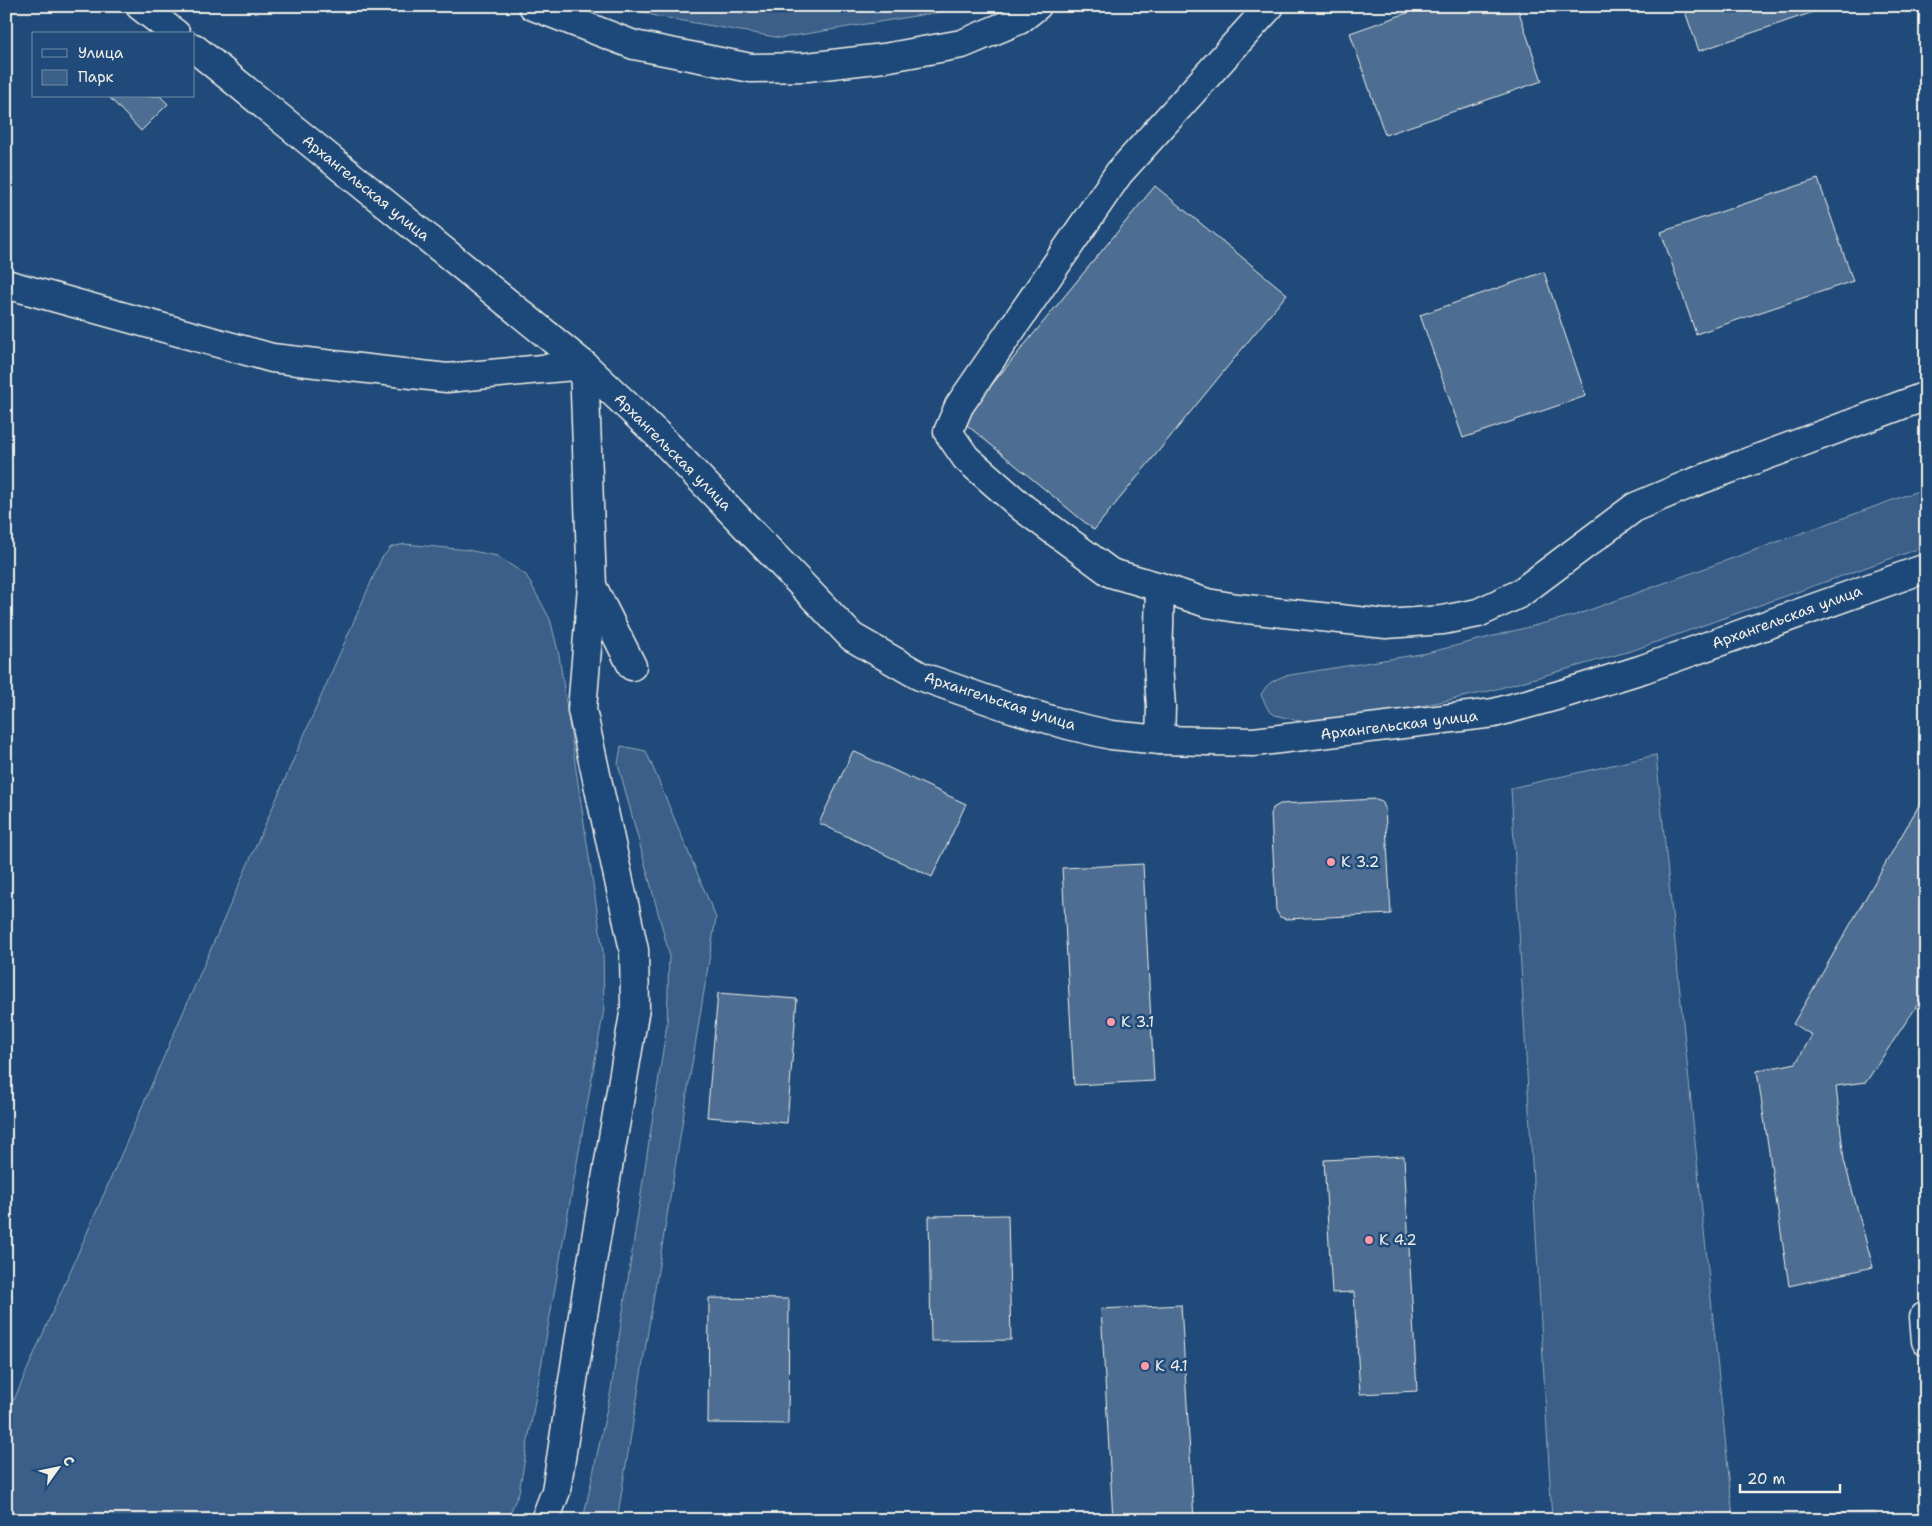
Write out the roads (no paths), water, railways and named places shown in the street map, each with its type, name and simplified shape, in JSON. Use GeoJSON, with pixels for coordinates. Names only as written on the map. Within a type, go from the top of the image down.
{"type":"FeatureCollection","features":[{"type":"Feature","properties":{"kind":"street"},"geometry":{"type":"LineString","coordinates":[[140,6],[173,32]]}},
{"type":"Feature","properties":{"kind":"street"},"geometry":{"type":"LineString","coordinates":[[533,6],[634,45],[751,68],[807,67],[884,58],[962,44],[1019,20],[1037,6]]}},
{"type":"Feature","properties":{"kind":"street"},"geometry":{"type":"LineString","coordinates":[[1270,6],[1247,17],[1119,173],[959,406],[948,432],[966,458],[1023,508],[1111,573],[1207,603],[1237,608],[1386,624],[1443,620],[1478,613],[1519,594],[1635,507],[1692,483],[1926,396]]}},
{"type":"Feature","properties":{"kind":"street","name":"Архангельская улица"},"geometry":{"type":"LineString","coordinates":[[195,49],[584,365],[664,440],[852,637],[920,676],[1068,725],[1111,735],[1160,740],[1254,742],[1494,713],[1643,669],[1926,568]]}},
{"type":"Feature","properties":{"kind":"street"},"geometry":{"type":"LineString","coordinates":[[6,284],[272,358],[447,378],[584,365],[592,586],[582,710],[634,950],[635,1008],[583,1316],[556,1491],[545,1520]]}},
{"type":"Feature","properties":{"kind":"street"},"geometry":{"type":"LineString","coordinates":[[592,586],[632,666]]}},
{"type":"Feature","properties":{"kind":"street"},"geometry":{"type":"LineString","coordinates":[[1160,587],[1158,666],[1161,707],[1160,740]]}},
{"type":"Feature","properties":{"kind":"place","name":"К 3.2"},"geometry":{"type":"Point","coordinates":[1331,862]}},
{"type":"Feature","properties":{"kind":"place","name":"К 3.1"},"geometry":{"type":"Point","coordinates":[1111,1022]}},
{"type":"Feature","properties":{"kind":"place","name":"К 4.2"},"geometry":{"type":"Point","coordinates":[1369,1240]}},
{"type":"Feature","properties":{"kind":"place","name":"К 4.1"},"geometry":{"type":"Point","coordinates":[1145,1366]}}]}
